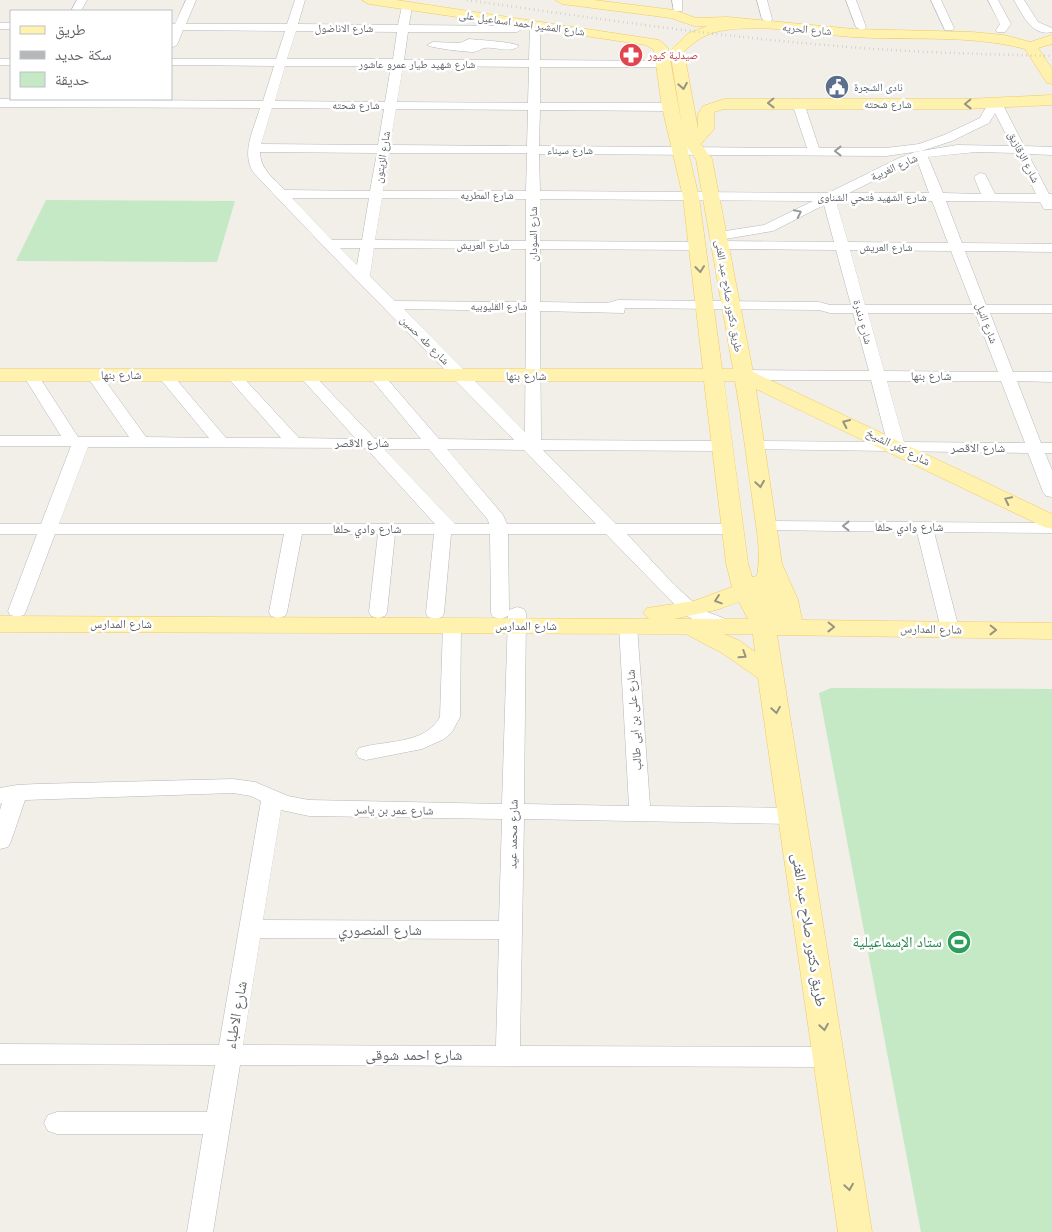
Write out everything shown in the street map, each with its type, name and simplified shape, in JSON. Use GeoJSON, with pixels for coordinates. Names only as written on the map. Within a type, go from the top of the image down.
{"type":"FeatureCollection","features":[{"type":"Feature","properties":{"kind":"main road","name":"شارع المشير احمد اسماعيل على"},"geometry":{"type":"LineString","coordinates":[[369,0],[407,3],[652,36],[678,44]]}},
{"type":"Feature","properties":{"kind":"main road","name":"شارع الحريه"},"geometry":{"type":"LineString","coordinates":[[562,0],[674,14],[694,22],[760,21],[899,31],[949,28],[1030,46]]}},
{"type":"Feature","properties":{"kind":"main road","name":"شارع الحريه"},"geometry":{"type":"LineString","coordinates":[[600,0],[678,4],[760,21],[837,32],[971,32],[1003,26],[1051,33]]}},
{"type":"Feature","properties":{"kind":"main road","name":"شارع المشير احمد اسماعيل على"},"geometry":{"type":"LineString","coordinates":[[407,3],[646,41]]}},
{"type":"Feature","properties":{"kind":"main road"},"geometry":{"type":"LineString","coordinates":[[678,44],[702,32],[720,27],[760,21]]}},
{"type":"Feature","properties":{"kind":"main road"},"geometry":{"type":"LineString","coordinates":[[678,44],[694,22]]}},
{"type":"Feature","properties":{"kind":"main road"},"geometry":{"type":"LineString","coordinates":[[1051,33],[1030,46],[1051,79]]}},
{"type":"Feature","properties":{"kind":"main road","name":"طريق دكتور صلاح عبد الغنى"},"geometry":{"type":"LineString","coordinates":[[646,41],[659,46],[670,107],[691,148],[704,159],[750,409],[771,564],[786,600],[778,627],[770,675],[855,1232]]}},
{"type":"Feature","properties":{"kind":"main road","name":"طريق دكتور صلاح عبد الغنى"},"geometry":{"type":"LineString","coordinates":[[678,44],[691,148],[691,196],[704,308],[724,446],[737,563],[744,590],[778,627]]}},
{"type":"Feature","properties":{"kind":"main road","name":"شارع شحته"},"geometry":{"type":"LineString","coordinates":[[691,148],[705,132],[706,127],[703,114],[712,107],[731,104],[996,103],[1052,100]]}},
{"type":"Feature","properties":{"kind":"main road"},"geometry":{"type":"LineString","coordinates":[[996,103],[1052,110]]}},
{"type":"Feature","properties":{"kind":"main road","name":"شارع بنها"},"geometry":{"type":"LineString","coordinates":[[0,375],[743,376]]}},
{"type":"Feature","properties":{"kind":"main road","name":"شارع كفر الشيخ"},"geometry":{"type":"LineString","coordinates":[[743,376],[785,394],[1052,522]]}},
{"type":"Feature","properties":{"kind":"main road"},"geometry":{"type":"LineString","coordinates":[[750,409],[757,399],[774,394],[785,394]]}},
{"type":"Feature","properties":{"kind":"main road","name":"شارع المدارس"},"geometry":{"type":"LineString","coordinates":[[511,617],[628,626],[687,618],[744,590],[761,578],[771,564]]}},
{"type":"Feature","properties":{"kind":"main road","name":"شارع المدارس"},"geometry":{"type":"LineString","coordinates":[[6,615],[378,612],[444,619]]}},
{"type":"Feature","properties":{"kind":"main road","name":"شارع المدارس"},"geometry":{"type":"LineString","coordinates":[[6,615],[444,619],[661,613],[725,626],[1052,631]]}},
{"type":"Feature","properties":{"kind":"main road"},"geometry":{"type":"LineString","coordinates":[[687,618],[770,675]]}},
{"type":"Feature","properties":{"kind":"street"},"geometry":{"type":"LineString","coordinates":[[172,40],[175,27],[191,0]]}},
{"type":"Feature","properties":{"kind":"street"},"geometry":{"type":"LineString","coordinates":[[254,148],[300,0]]}},
{"type":"Feature","properties":{"kind":"street"},"geometry":{"type":"LineString","coordinates":[[760,21],[762,0]]}},
{"type":"Feature","properties":{"kind":"street"},"geometry":{"type":"LineString","coordinates":[[851,0],[861,27]]}},
{"type":"Feature","properties":{"kind":"street"},"geometry":{"type":"LineString","coordinates":[[936,0],[949,28]]}},
{"type":"Feature","properties":{"kind":"street"},"geometry":{"type":"LineString","coordinates":[[993,0],[1003,26],[1024,23],[1037,26],[1051,33]]}},
{"type":"Feature","properties":{"kind":"street"},"geometry":{"type":"LineString","coordinates":[[1018,0],[1024,23]]}},
{"type":"Feature","properties":{"kind":"street","name":"شارع الزيتون"},"geometry":{"type":"LineString","coordinates":[[362,278],[407,3]]}},
{"type":"Feature","properties":{"kind":"street","name":"شارع السودان"},"geometry":{"type":"LineString","coordinates":[[531,445],[534,376],[533,106],[535,24]]}},
{"type":"Feature","properties":{"kind":"street","name":"شارع الاناضول"},"geometry":{"type":"LineString","coordinates":[[175,27],[516,28]]}},
{"type":"Feature","properties":{"kind":"street"},"geometry":{"type":"LineString","coordinates":[[471,64],[472,28]]}},
{"type":"Feature","properties":{"kind":"street"},"geometry":{"type":"LineString","coordinates":[[433,45],[513,46]]}},
{"type":"Feature","properties":{"kind":"street","name":"شارع شهيد طيار عمرو عاشور"},"geometry":{"type":"LineString","coordinates":[[172,62],[663,64]]}},
{"type":"Feature","properties":{"kind":"street","name":"شارع شحته"},"geometry":{"type":"LineString","coordinates":[[27,100],[42,104]]}},
{"type":"Feature","properties":{"kind":"street","name":"شارع شحته"},"geometry":{"type":"LineString","coordinates":[[0,103],[147,102],[267,105],[670,107]]}},
{"type":"Feature","properties":{"kind":"street"},"geometry":{"type":"LineString","coordinates":[[798,103],[814,151]]}},
{"type":"Feature","properties":{"kind":"street","name":"شارع الغربية"},"geometry":{"type":"LineString","coordinates":[[886,152],[921,147],[948,138],[985,120],[996,103]]}},
{"type":"Feature","properties":{"kind":"street","name":"شارع الزقازيق"},"geometry":{"type":"LineString","coordinates":[[996,103],[1020,150],[1049,198],[1052,211]]}},
{"type":"Feature","properties":{"kind":"street"},"geometry":{"type":"LineString","coordinates":[[948,138],[958,145],[972,150],[1052,151]]}},
{"type":"Feature","properties":{"kind":"street","name":"شارع سيناء"},"geometry":{"type":"LineString","coordinates":[[254,148],[533,150],[691,148],[886,152]]}},
{"type":"Feature","properties":{"kind":"street","name":"شارع طه حسين"},"geometry":{"type":"LineString","coordinates":[[254,148],[254,159],[258,169],[328,244],[531,445],[610,529],[687,618]]}},
{"type":"Feature","properties":{"kind":"street","name":"شارع الغربية"},"geometry":{"type":"LineString","coordinates":[[720,240],[768,228],[903,161],[921,155],[945,151],[972,150]]}},
{"type":"Feature","properties":{"kind":"street"},"geometry":{"type":"LineString","coordinates":[[886,152],[897,156],[903,161]]}},
{"type":"Feature","properties":{"kind":"street","name":"شارع النيل"},"geometry":{"type":"LineString","coordinates":[[921,155],[1008,377],[1044,448],[1052,492]]}},
{"type":"Feature","properties":{"kind":"street"},"geometry":{"type":"LineString","coordinates":[[980,177],[990,198]]}},
{"type":"Feature","properties":{"kind":"street","name":"شارع المطريه"},"geometry":{"type":"LineString","coordinates":[[282,194],[691,196]]}},
{"type":"Feature","properties":{"kind":"street","name":"شارع الشهيد فتحي الشناوى"},"geometry":{"type":"LineString","coordinates":[[691,196],[1049,198]]}},
{"type":"Feature","properties":{"kind":"street","name":"شارع دندرة"},"geometry":{"type":"LineString","coordinates":[[829,198],[897,447]]}},
{"type":"Feature","properties":{"kind":"street"},"geometry":{"type":"LineString","coordinates":[[768,228],[764,237],[773,247]]}},
{"type":"Feature","properties":{"kind":"street","name":"شارع العريش"},"geometry":{"type":"LineString","coordinates":[[720,240],[773,247],[1052,248]]}},
{"type":"Feature","properties":{"kind":"street","name":"شارع العريش"},"geometry":{"type":"LineString","coordinates":[[328,244],[697,246]]}},
{"type":"Feature","properties":{"kind":"street","name":"شارع القليوبيه"},"geometry":{"type":"LineString","coordinates":[[391,305],[608,307],[620,310],[731,308],[820,311],[830,308]]}},
{"type":"Feature","properties":{"kind":"street"},"geometry":{"type":"LineString","coordinates":[[830,308],[1052,309]]}},
{"type":"Feature","properties":{"kind":"street"},"geometry":{"type":"LineString","coordinates":[[6,615],[48,529],[77,442],[31,375]]}},
{"type":"Feature","properties":{"kind":"street"},"geometry":{"type":"LineString","coordinates":[[94,375],[141,442]]}},
{"type":"Feature","properties":{"kind":"street"},"geometry":{"type":"LineString","coordinates":[[165,375],[220,442]]}},
{"type":"Feature","properties":{"kind":"street"},"geometry":{"type":"LineString","coordinates":[[234,376],[294,443]]}},
{"type":"Feature","properties":{"kind":"street"},"geometry":{"type":"LineString","coordinates":[[307,376],[372,444],[446,529],[444,619],[450,717],[445,729],[424,742],[366,753]]}},
{"type":"Feature","properties":{"kind":"street"},"geometry":{"type":"LineString","coordinates":[[377,376],[495,516],[499,529]]}},
{"type":"Feature","properties":{"kind":"street","name":"شارع بنها"},"geometry":{"type":"LineString","coordinates":[[743,376],[1052,377]]}},
{"type":"Feature","properties":{"kind":"street","name":"شارع الاقصر"},"geometry":{"type":"LineString","coordinates":[[0,441],[724,446]]}},
{"type":"Feature","properties":{"kind":"street","name":"شارع الاقصر"},"geometry":{"type":"LineString","coordinates":[[754,446],[1044,448]]}},
{"type":"Feature","properties":{"kind":"street","name":"شارع وادي حلفا"},"geometry":{"type":"LineString","coordinates":[[767,526],[1052,528]]}},
{"type":"Feature","properties":{"kind":"street"},"geometry":{"type":"LineString","coordinates":[[924,527],[950,629]]}},
{"type":"Feature","properties":{"kind":"street","name":"شارع وادي حلفا"},"geometry":{"type":"LineString","coordinates":[[0,529],[733,528]]}},
{"type":"Feature","properties":{"kind":"street"},"geometry":{"type":"LineString","coordinates":[[278,612],[294,529]]}},
{"type":"Feature","properties":{"kind":"street"},"geometry":{"type":"LineString","coordinates":[[378,612],[387,529]]}},
{"type":"Feature","properties":{"kind":"street","name":"شارع محمد عيد"},"geometry":{"type":"LineString","coordinates":[[499,529],[511,617],[513,812],[508,1056]]}},
{"type":"Feature","properties":{"kind":"street","name":"شارع على بن ابى طالب"},"geometry":{"type":"LineString","coordinates":[[628,626],[640,814]]}},
{"type":"Feature","properties":{"kind":"street","name":"شارع عمر بن ياسر"},"geometry":{"type":"LineString","coordinates":[[8,794],[232,786],[254,789],[272,799],[310,808],[792,816]]}},
{"type":"Feature","properties":{"kind":"street"},"geometry":{"type":"LineString","coordinates":[[0,841],[8,794]]}},
{"type":"Feature","properties":{"kind":"street","name":"شارع الاطباء"},"geometry":{"type":"LineString","coordinates":[[200,1232],[272,799]]}},
{"type":"Feature","properties":{"kind":"street","name":"شارع المنصوري"},"geometry":{"type":"LineString","coordinates":[[250,929],[511,930]]}},
{"type":"Feature","properties":{"kind":"street","name":"شارع احمد شوقى"},"geometry":{"type":"LineString","coordinates":[[0,1054],[829,1056]]}},
{"type":"Feature","properties":{"kind":"street"},"geometry":{"type":"LineString","coordinates":[[57,1123],[218,1124]]}},
{"type":"Feature","properties":{"kind":"green space"},"geometry":{"type":"Polygon","coordinates":[[[46,200],[235,201],[217,262],[16,261],[46,200]]]}},
{"type":"Feature","properties":{"kind":"green space","name":"ستاد الإسماعيلية"},"geometry":{"type":"Polygon","coordinates":[[[831,688],[1052,689],[1052,1232],[921,1232],[819,693],[831,688]]]}},
{"type":"Feature","properties":{"kind":"railway"},"geometry":{"type":"LineString","coordinates":[[467,0],[646,25],[780,41],[910,51],[1052,56]]}},
{"type":"Feature","properties":{"kind":"place","name":"صيدلية كيور"},"geometry":{"type":"Point","coordinates":[631,55]}},
{"type":"Feature","properties":{"kind":"place","name":"نادى الشجرة"},"geometry":{"type":"Point","coordinates":[837,87]}},
{"type":"Feature","properties":{"kind":"place","name":"ستاد الإسماعيلية"},"geometry":{"type":"Point","coordinates":[959,942]}}]}
